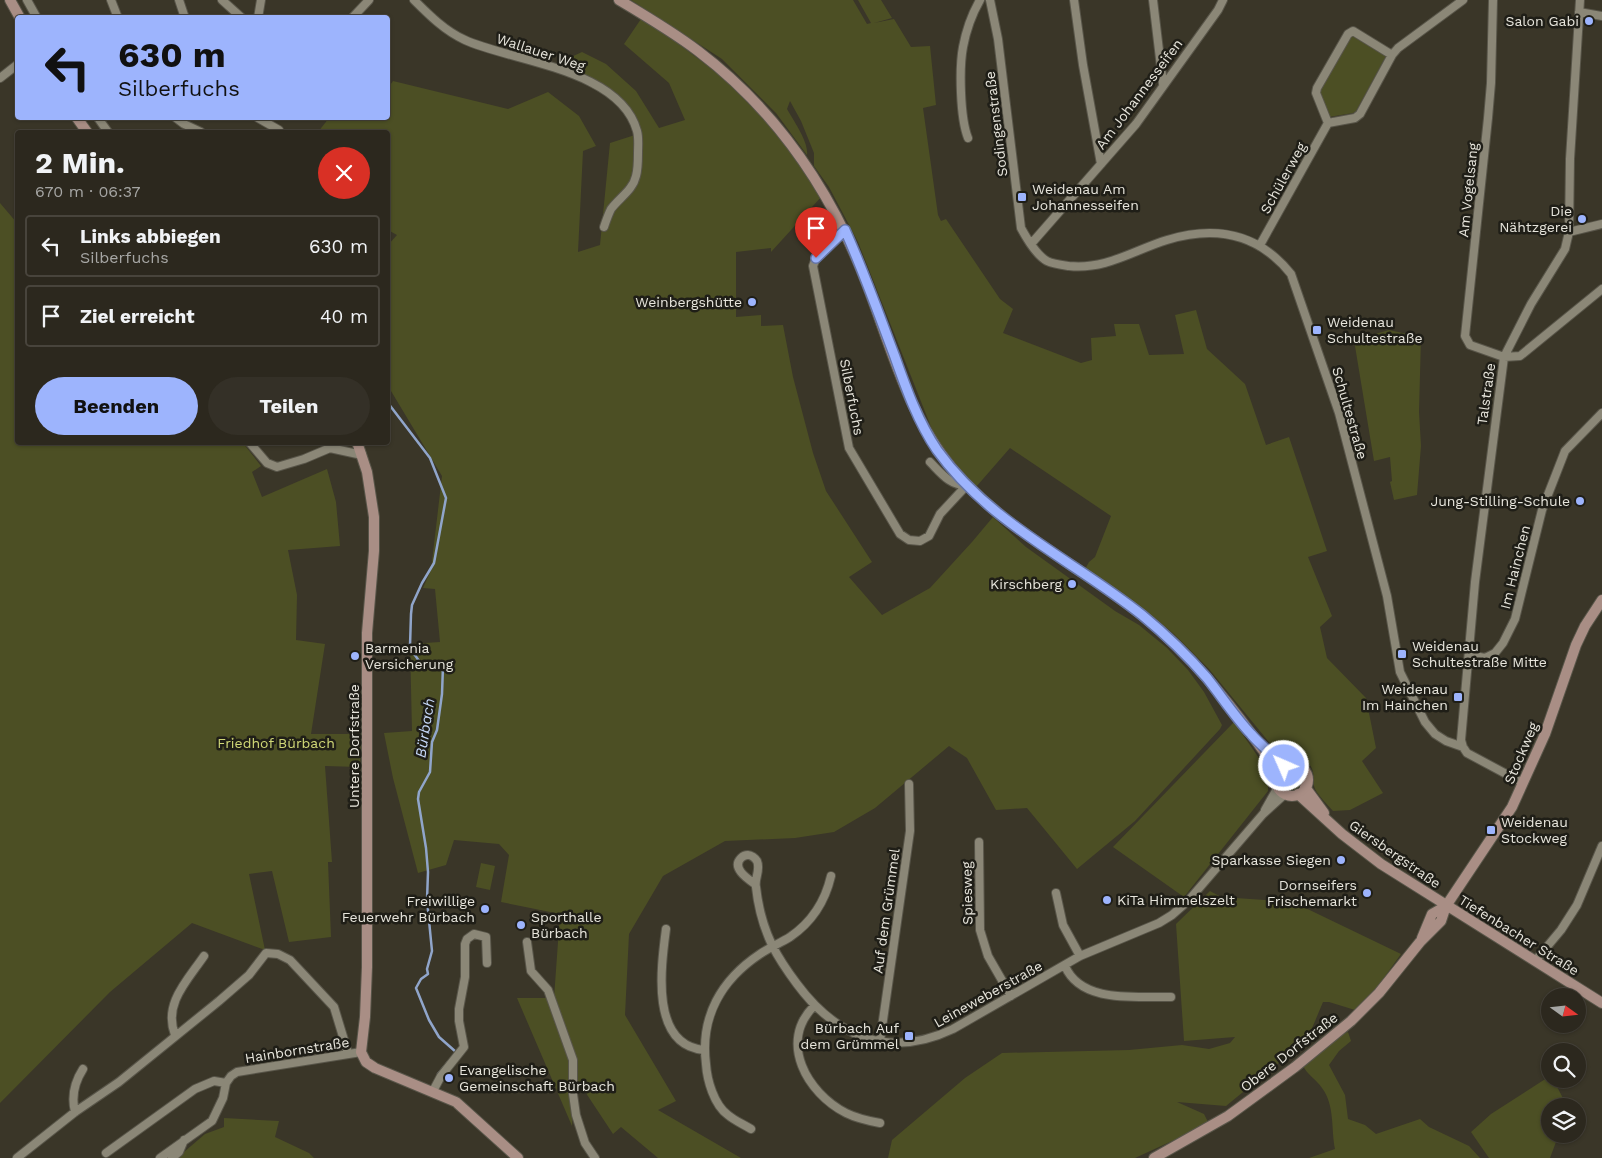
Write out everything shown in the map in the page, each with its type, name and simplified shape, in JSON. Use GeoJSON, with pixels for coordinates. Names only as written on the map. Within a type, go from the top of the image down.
{"type":"FeatureCollection","features":[{"type":"Feature","properties":{"kind":"street"},"geometry":{"type":"LineString","coordinates":[[10,0],[18,15]]}},
{"type":"Feature","properties":{"kind":"street"},"geometry":{"type":"LineString","coordinates":[[27,0],[35,15]]}},
{"type":"Feature","properties":{"kind":"street"},"geometry":{"type":"LineString","coordinates":[[111,0],[117,15]]}},
{"type":"Feature","properties":{"kind":"street"},"geometry":{"type":"LineString","coordinates":[[178,0],[184,15]]}},
{"type":"Feature","properties":{"kind":"street"},"geometry":{"type":"LineString","coordinates":[[222,0],[239,15]]}},
{"type":"Feature","properties":{"kind":"street"},"geometry":{"type":"LineString","coordinates":[[258,15],[261,0]]}},
{"type":"Feature","properties":{"kind":"street"},"geometry":{"type":"LineString","coordinates":[[355,15],[369,0]]}},
{"type":"Feature","properties":{"kind":"street","name":"Wallauer Weg"},"geometry":{"type":"LineString","coordinates":[[414,0],[444,27],[464,40],[584,78],[605,90],[622,105],[637,131],[637,173],[634,182],[610,212],[604,227]]}},
{"type":"Feature","properties":{"kind":"street"},"geometry":{"type":"LineString","coordinates":[[619,0],[658,23],[699,52],[746,93],[773,122],[805,162],[835,211],[859,261],[904,382],[922,423],[938,451],[967,485],[1016,528],[1114,594],[1167,636],[1205,676],[1281,769]]}},
{"type":"Feature","properties":{"kind":"street"},"geometry":{"type":"LineString","coordinates":[[968,138],[965,130],[962,104],[962,48],[980,0]]}},
{"type":"Feature","properties":{"kind":"street","name":"Sodingenstraße"},"geometry":{"type":"LineString","coordinates":[[990,0],[998,38],[1021,228],[1031,244]]}},
{"type":"Feature","properties":{"kind":"street"},"geometry":{"type":"LineString","coordinates":[[1074,0],[1083,65],[1101,164]]}},
{"type":"Feature","properties":{"kind":"street"},"geometry":{"type":"LineString","coordinates":[[1153,0],[1163,84]]}},
{"type":"Feature","properties":{"kind":"street","name":"Am Johannesseifen"},"geometry":{"type":"LineString","coordinates":[[1031,244],[1136,124],[1218,10],[1222,0]]}},
{"type":"Feature","properties":{"kind":"street"},"geometry":{"type":"LineString","coordinates":[[1392,55],[1353,32],[1348,34],[1317,88],[1316,93],[1328,123],[1355,118],[1360,114],[1392,55],[1398,48],[1463,0]]}},
{"type":"Feature","properties":{"kind":"street","name":"Am Vogelsang"},"geometry":{"type":"LineString","coordinates":[[1493,0],[1491,84],[1466,336],[1470,345],[1504,357]]}},
{"type":"Feature","properties":{"kind":"street","name":"Talstraße"},"geometry":{"type":"LineString","coordinates":[[1463,747],[1461,740],[1475,582],[1504,357],[1531,304],[1565,249],[1569,232],[1570,159],[1580,0]]}},
{"type":"Feature","properties":{"kind":"street"},"geometry":{"type":"LineString","coordinates":[[1579,12],[1602,16]]}},
{"type":"Feature","properties":{"kind":"street"},"geometry":{"type":"LineString","coordinates":[[0,78],[15,66]]}},
{"type":"Feature","properties":{"kind":"street"},"geometry":{"type":"LineString","coordinates":[[179,120],[197,130]]}},
{"type":"Feature","properties":{"kind":"street"},"geometry":{"type":"LineString","coordinates":[[262,120],[279,130]]}},
{"type":"Feature","properties":{"kind":"street","name":"Schülerweg"},"geometry":{"type":"LineString","coordinates":[[1260,246],[1328,123]]}},
{"type":"Feature","properties":{"kind":"street"},"geometry":{"type":"LineString","coordinates":[[1569,232],[1602,224]]}},
{"type":"Feature","properties":{"kind":"street","name":"Silberfuchs"},"geometry":{"type":"LineString","coordinates":[[845,230],[816,258],[813,266],[850,448],[900,534],[909,540],[920,541],[929,536],[940,514],[967,485]]}},
{"type":"Feature","properties":{"kind":"street","name":"Schultestraße"},"geometry":{"type":"LineString","coordinates":[[1031,244],[1038,254],[1047,261],[1078,267],[1105,264],[1167,240],[1186,236],[1219,234],[1232,235],[1260,246],[1280,260],[1290,274],[1339,413],[1387,596],[1400,672],[1425,722],[1435,734],[1446,741],[1463,747],[1467,753],[1523,783]]}},
{"type":"Feature","properties":{"kind":"street"},"geometry":{"type":"LineString","coordinates":[[1504,357],[1520,356],[1602,289]]}},
{"type":"Feature","properties":{"kind":"street","name":"Im Hainchen"},"geometry":{"type":"LineString","coordinates":[[1469,655],[1484,658],[1495,653],[1503,643],[1515,619],[1542,510],[1565,451],[1602,412]]}},
{"type":"Feature","properties":{"kind":"street"},"geometry":{"type":"LineString","coordinates":[[251,445],[266,463],[277,467],[304,459],[330,448],[362,455]]}},
{"type":"Feature","properties":{"kind":"street","name":"Untere Dorfstraße"},"geometry":{"type":"LineString","coordinates":[[358,445],[371,489],[374,525],[374,551],[367,633],[367,967],[365,1017],[360,1052]]}},
{"type":"Feature","properties":{"kind":"street"},"geometry":{"type":"LineString","coordinates":[[930,462],[950,482],[957,486],[967,485]]}},
{"type":"Feature","properties":{"kind":"street","name":"Stockweg"},"geometry":{"type":"LineString","coordinates":[[1446,906],[1512,807],[1545,734],[1576,645],[1585,626],[1602,600]]}},
{"type":"Feature","properties":{"kind":"street"},"geometry":{"type":"LineString","coordinates":[[1294,764],[1303,768],[1307,777],[1302,790],[1294,795],[1281,790],[1276,777],[1281,769],[1294,764]]}},
{"type":"Feature","properties":{"kind":"street","name":"Auf dem Grümmel"},"geometry":{"type":"LineString","coordinates":[[880,1041],[910,831],[909,784]]}},
{"type":"Feature","properties":{"kind":"street","name":"Leineweberstraße"},"geometry":{"type":"LineString","coordinates":[[755,884],[760,908],[773,946],[788,971],[814,1006],[832,1021],[852,1033],[880,1041],[895,1043],[935,1037],[1080,956],[1159,923],[1172,915],[1188,901],[1263,814],[1281,790]]}},
{"type":"Feature","properties":{"kind":"street","name":"Giersbergstraße"},"geometry":{"type":"LineString","coordinates":[[1302,790],[1314,809],[1342,834],[1381,864],[1446,906]]}},
{"type":"Feature","properties":{"kind":"street","name":"Spiesweg"},"geometry":{"type":"LineString","coordinates":[[979,842],[980,930],[988,956],[1011,996]]}},
{"type":"Feature","properties":{"kind":"street"},"geometry":{"type":"LineString","coordinates":[[1535,960],[1560,930],[1577,905],[1602,846]]}},
{"type":"Feature","properties":{"kind":"street"},"geometry":{"type":"LineString","coordinates":[[751,1129],[726,1115],[721,1108],[707,1075],[704,1050],[705,1035],[712,1010],[729,980],[745,964],[788,938],[808,922],[827,893],[831,876]]}},
{"type":"Feature","properties":{"kind":"street"},"geometry":{"type":"LineString","coordinates":[[1056,893],[1063,925],[1080,956]]}},
{"type":"Feature","properties":{"kind":"street","name":"Obere Dorfstraße"},"geometry":{"type":"LineString","coordinates":[[1154,1158],[1228,1116],[1323,1045],[1370,1003],[1420,942],[1432,914],[1446,906]]}},
{"type":"Feature","properties":{"kind":"street","name":"Tiefenbacher Straße"},"geometry":{"type":"LineString","coordinates":[[1446,906],[1602,1003]]}},
{"type":"Feature","properties":{"kind":"street"},"geometry":{"type":"LineString","coordinates":[[666,929],[661,982],[664,1010],[678,1039],[693,1049],[704,1050]]}},
{"type":"Feature","properties":{"kind":"street"},"geometry":{"type":"LineString","coordinates":[[432,1091],[441,1076],[464,1047],[459,1021],[459,1009],[465,977],[465,944],[474,934],[486,937],[487,963]]}},
{"type":"Feature","properties":{"kind":"street"},"geometry":{"type":"LineString","coordinates":[[527,942],[530,971],[548,990],[573,1060],[573,1094],[576,1115],[585,1144],[595,1158]]}},
{"type":"Feature","properties":{"kind":"street"},"geometry":{"type":"LineString","coordinates":[[17,1158],[74,1112],[119,1082],[249,975],[266,953],[278,954],[290,960],[334,1007],[348,1053]]}},
{"type":"Feature","properties":{"kind":"street"},"geometry":{"type":"LineString","coordinates":[[175,1035],[171,1026],[174,1000],[204,956]]}},
{"type":"Feature","properties":{"kind":"street"},"geometry":{"type":"LineString","coordinates":[[1064,966],[1069,976],[1090,990],[1119,995],[1171,997]]}},
{"type":"Feature","properties":{"kind":"street"},"geometry":{"type":"LineString","coordinates":[[814,1006],[807,1013],[798,1035],[797,1048],[807,1078],[821,1096],[847,1113],[880,1123]]}},
{"type":"Feature","properties":{"kind":"street"},"geometry":{"type":"LineString","coordinates":[[360,1052],[366,1062],[375,1068],[456,1102],[518,1158]]}},
{"type":"Feature","properties":{"kind":"street","name":"Hainbornstraße"},"geometry":{"type":"LineString","coordinates":[[226,1083],[237,1072],[360,1052]]}},
{"type":"Feature","properties":{"kind":"street"},"geometry":{"type":"LineString","coordinates":[[74,1112],[73,1092],[76,1079],[83,1069]]}},
{"type":"Feature","properties":{"kind":"street"},"geometry":{"type":"LineString","coordinates":[[106,1153],[195,1089],[214,1081],[226,1083],[223,1098],[212,1121],[160,1158]]}},
{"type":"Feature","properties":{"kind":"street"},"geometry":{"type":"LineString","coordinates":[[172,1158],[179,1152],[184,1140]]}},
{"type":"Feature","properties":{"kind":"green space"},"geometry":{"type":"Polygon","coordinates":[[[631,0],[853,0],[867,24],[871,23],[858,0],[881,0],[892,18],[874,23],[894,19],[911,47],[930,46],[936,105],[923,108],[938,215],[941,221],[946,219],[1000,299],[1013,309],[1003,333],[1081,363],[1092,360],[1091,338],[1116,336],[1114,324],[1139,324],[1149,355],[1184,354],[1175,315],[1196,310],[1207,349],[1245,384],[1266,445],[1289,437],[1327,551],[1308,557],[1332,616],[1320,627],[1327,658],[1366,698],[1376,748],[1362,761],[1383,793],[1350,810],[1333,811],[1315,789],[1313,772],[1306,761],[1280,752],[1278,753],[1209,669],[1174,634],[1151,615],[1084,571],[1089,562],[1095,557],[1111,516],[1010,448],[976,487],[961,472],[937,442],[858,242],[829,187],[814,166],[814,153],[801,121],[790,101],[787,109],[806,144],[807,155],[776,113],[722,59],[631,0]]]}},
{"type":"Feature","properties":{"kind":"green space"},"geometry":{"type":"Polygon","coordinates":[[[641,19],[720,75],[760,115],[791,151],[822,196],[771,252],[771,248],[736,252],[736,317],[761,315],[761,326],[783,325],[793,377],[813,453],[826,491],[872,562],[849,577],[882,615],[930,588],[993,517],[1026,547],[1115,611],[1139,625],[1167,648],[1188,670],[1204,692],[1222,725],[1135,821],[1077,869],[1027,808],[996,810],[967,758],[949,746],[875,808],[834,832],[795,838],[725,841],[663,876],[629,934],[625,1015],[676,1101],[658,1110],[741,1158],[658,1158],[621,1127],[613,1134],[576,1078],[572,1126],[517,998],[554,998],[560,914],[501,902],[509,855],[499,844],[454,840],[446,865],[418,873],[393,778],[384,733],[412,731],[410,644],[440,642],[435,589],[423,588],[431,570],[442,476],[390,389],[390,243],[397,235],[390,231],[390,130],[320,130],[327,120],[390,120],[390,85],[393,81],[508,109],[548,92],[579,116],[596,146],[583,151],[578,252],[600,245],[610,143],[635,135],[625,111],[610,98],[574,78],[556,64],[582,52],[606,64],[636,91],[659,128],[685,120],[669,83],[624,44],[641,19]]]}},
{"type":"Feature","properties":{"kind":"green space"},"geometry":{"type":"Polygon","coordinates":[[[1352,36],[1386,56],[1356,111],[1329,117],[1320,94],[1321,89],[1352,36]]]}},
{"type":"Feature","properties":{"kind":"green space","name":"Friedhof Bürbach"},"geometry":{"type":"Polygon","coordinates":[[[0,203],[15,221],[15,445],[245,445],[261,466],[252,472],[262,497],[327,469],[336,502],[340,546],[288,550],[297,595],[296,640],[325,644],[311,734],[361,734],[360,767],[325,766],[332,862],[328,862],[331,937],[289,942],[272,871],[249,874],[265,950],[192,923],[110,992],[0,1103],[0,203]]]}},
{"type":"Feature","properties":{"kind":"green space"},"geometry":{"type":"Polygon","coordinates":[[[1389,330],[1421,337],[1419,412],[1421,446],[1417,495],[1394,500],[1390,482],[1392,481],[1390,457],[1374,461],[1354,340],[1389,330]]]}},
{"type":"Feature","properties":{"kind":"green space"},"geometry":{"type":"Polygon","coordinates":[[[1234,722],[1268,771],[1268,791],[1184,897],[1113,847],[1234,722]]]}},
{"type":"Feature","properties":{"kind":"green space"},"geometry":{"type":"Polygon","coordinates":[[[1291,770],[1298,773],[1301,780],[1298,787],[1291,790],[1284,787],[1281,780],[1284,773],[1291,770]]]}},
{"type":"Feature","properties":{"kind":"green space"},"geometry":{"type":"Polygon","coordinates":[[[481,863],[495,866],[490,890],[476,887],[481,863]]]}},
{"type":"Feature","properties":{"kind":"green space"},"geometry":{"type":"Polygon","coordinates":[[[1210,891],[1221,897],[1293,902],[1401,954],[1378,986],[1355,1010],[1323,1002],[1305,1045],[1276,1065],[1226,1106],[1177,1102],[1204,1114],[1209,1124],[1135,1158],[888,1158],[892,1140],[965,1078],[1002,1053],[1129,1050],[1182,1045],[1209,1049],[1230,1043],[1235,1037],[1184,1041],[1176,924],[1210,891]]]}},
{"type":"Feature","properties":{"kind":"green space"},"geometry":{"type":"Polygon","coordinates":[[[1348,1032],[1351,1041],[1339,1051],[1329,1065],[1345,1095],[1348,1119],[1365,1125],[1376,1134],[1420,1119],[1429,1127],[1469,1146],[1480,1158],[1309,1158],[1335,1149],[1329,1102],[1322,1088],[1302,1064],[1330,1040],[1348,1032]]]}},
{"type":"Feature","properties":{"kind":"green space"},"geometry":{"type":"Polygon","coordinates":[[[1541,1082],[1541,1088],[1558,1088],[1563,1098],[1541,1098],[1541,1143],[1556,1143],[1550,1158],[1489,1158],[1471,1132],[1491,1114],[1541,1082]]]}},
{"type":"Feature","properties":{"kind":"green space"},"geometry":{"type":"Polygon","coordinates":[[[224,1118],[279,1121],[275,1137],[309,1153],[314,1158],[177,1158],[205,1134],[224,1127],[224,1118]]]}},
{"type":"Feature","properties":{"kind":"waterway","name":"Bürbach"},"geometry":{"type":"LineString","coordinates":[[390,406],[430,458],[446,498],[434,563],[412,605],[411,614],[410,646],[412,651],[422,665],[443,666],[442,694],[437,730],[432,742],[430,772],[419,792],[418,799],[426,848],[428,872],[427,900],[432,951],[427,969],[428,974],[421,979],[416,988],[429,1020],[439,1037],[456,1052]]}},
{"type":"Feature","properties":{"kind":"waterway","name":"Bürbach"},"geometry":{"type":"LineString","coordinates":[[438,1074],[448,1062]]}},
{"type":"Feature","properties":{"kind":"place","name":"Salon Gabi"},"geometry":{"type":"Point","coordinates":[1589,21]}},
{"type":"Feature","properties":{"kind":"place","name":"Weidenau Am Johannesseifen"},"geometry":{"type":"Point","coordinates":[1022,197]}},
{"type":"Feature","properties":{"kind":"place","name":"Die Nähtzgerei"},"geometry":{"type":"Point","coordinates":[1582,219]}},
{"type":"Feature","properties":{"kind":"place","name":"Weinbergshütte"},"geometry":{"type":"Point","coordinates":[752,302]}},
{"type":"Feature","properties":{"kind":"place","name":"Weidenau Schultestraße"},"geometry":{"type":"Point","coordinates":[1317,330]}},
{"type":"Feature","properties":{"kind":"place","name":"Jung-Stilling-Schule"},"geometry":{"type":"Point","coordinates":[1580,501]}},
{"type":"Feature","properties":{"kind":"place","name":"Kirschberg"},"geometry":{"type":"Point","coordinates":[1072,584]}},
{"type":"Feature","properties":{"kind":"place","name":"Weidenau Schultestraße Mitte"},"geometry":{"type":"Point","coordinates":[1402,654]}},
{"type":"Feature","properties":{"kind":"place","name":"Barmenia Versicherung"},"geometry":{"type":"Point","coordinates":[355,656]}},
{"type":"Feature","properties":{"kind":"place","name":"Weidenau Im Hainchen"},"geometry":{"type":"Point","coordinates":[1458,697]}},
{"type":"Feature","properties":{"kind":"place","name":"Weidenau Stockweg"},"geometry":{"type":"Point","coordinates":[1491,830]}},
{"type":"Feature","properties":{"kind":"place","name":"Sparkasse Siegen"},"geometry":{"type":"Point","coordinates":[1341,860]}},
{"type":"Feature","properties":{"kind":"place","name":"Dornseifers Frischemarkt"},"geometry":{"type":"Point","coordinates":[1367,893]}},
{"type":"Feature","properties":{"kind":"place","name":"KiTa Himmelszelt"},"geometry":{"type":"Point","coordinates":[1107,900]}},
{"type":"Feature","properties":{"kind":"place","name":"Freiwillige Feuerwehr Bürbach"},"geometry":{"type":"Point","coordinates":[485,909]}},
{"type":"Feature","properties":{"kind":"place","name":"Sporthalle Bürbach"},"geometry":{"type":"Point","coordinates":[521,925]}},
{"type":"Feature","properties":{"kind":"place","name":"Bürbach Auf dem Grümmel"},"geometry":{"type":"Point","coordinates":[909,1036]}},
{"type":"Feature","properties":{"kind":"place","name":"Evangelische Gemeinschaft Bürbach"},"geometry":{"type":"Point","coordinates":[449,1078]}},
{"type":"Feature","properties":{"kind":"route"},"geometry":{"type":"LineString","coordinates":[[816,258],[845,230],[859,261],[904,382],[922,423],[938,451],[967,485],[1016,528],[1114,594],[1167,636],[1205,676],[1251,734],[1284,766]]}}]}
